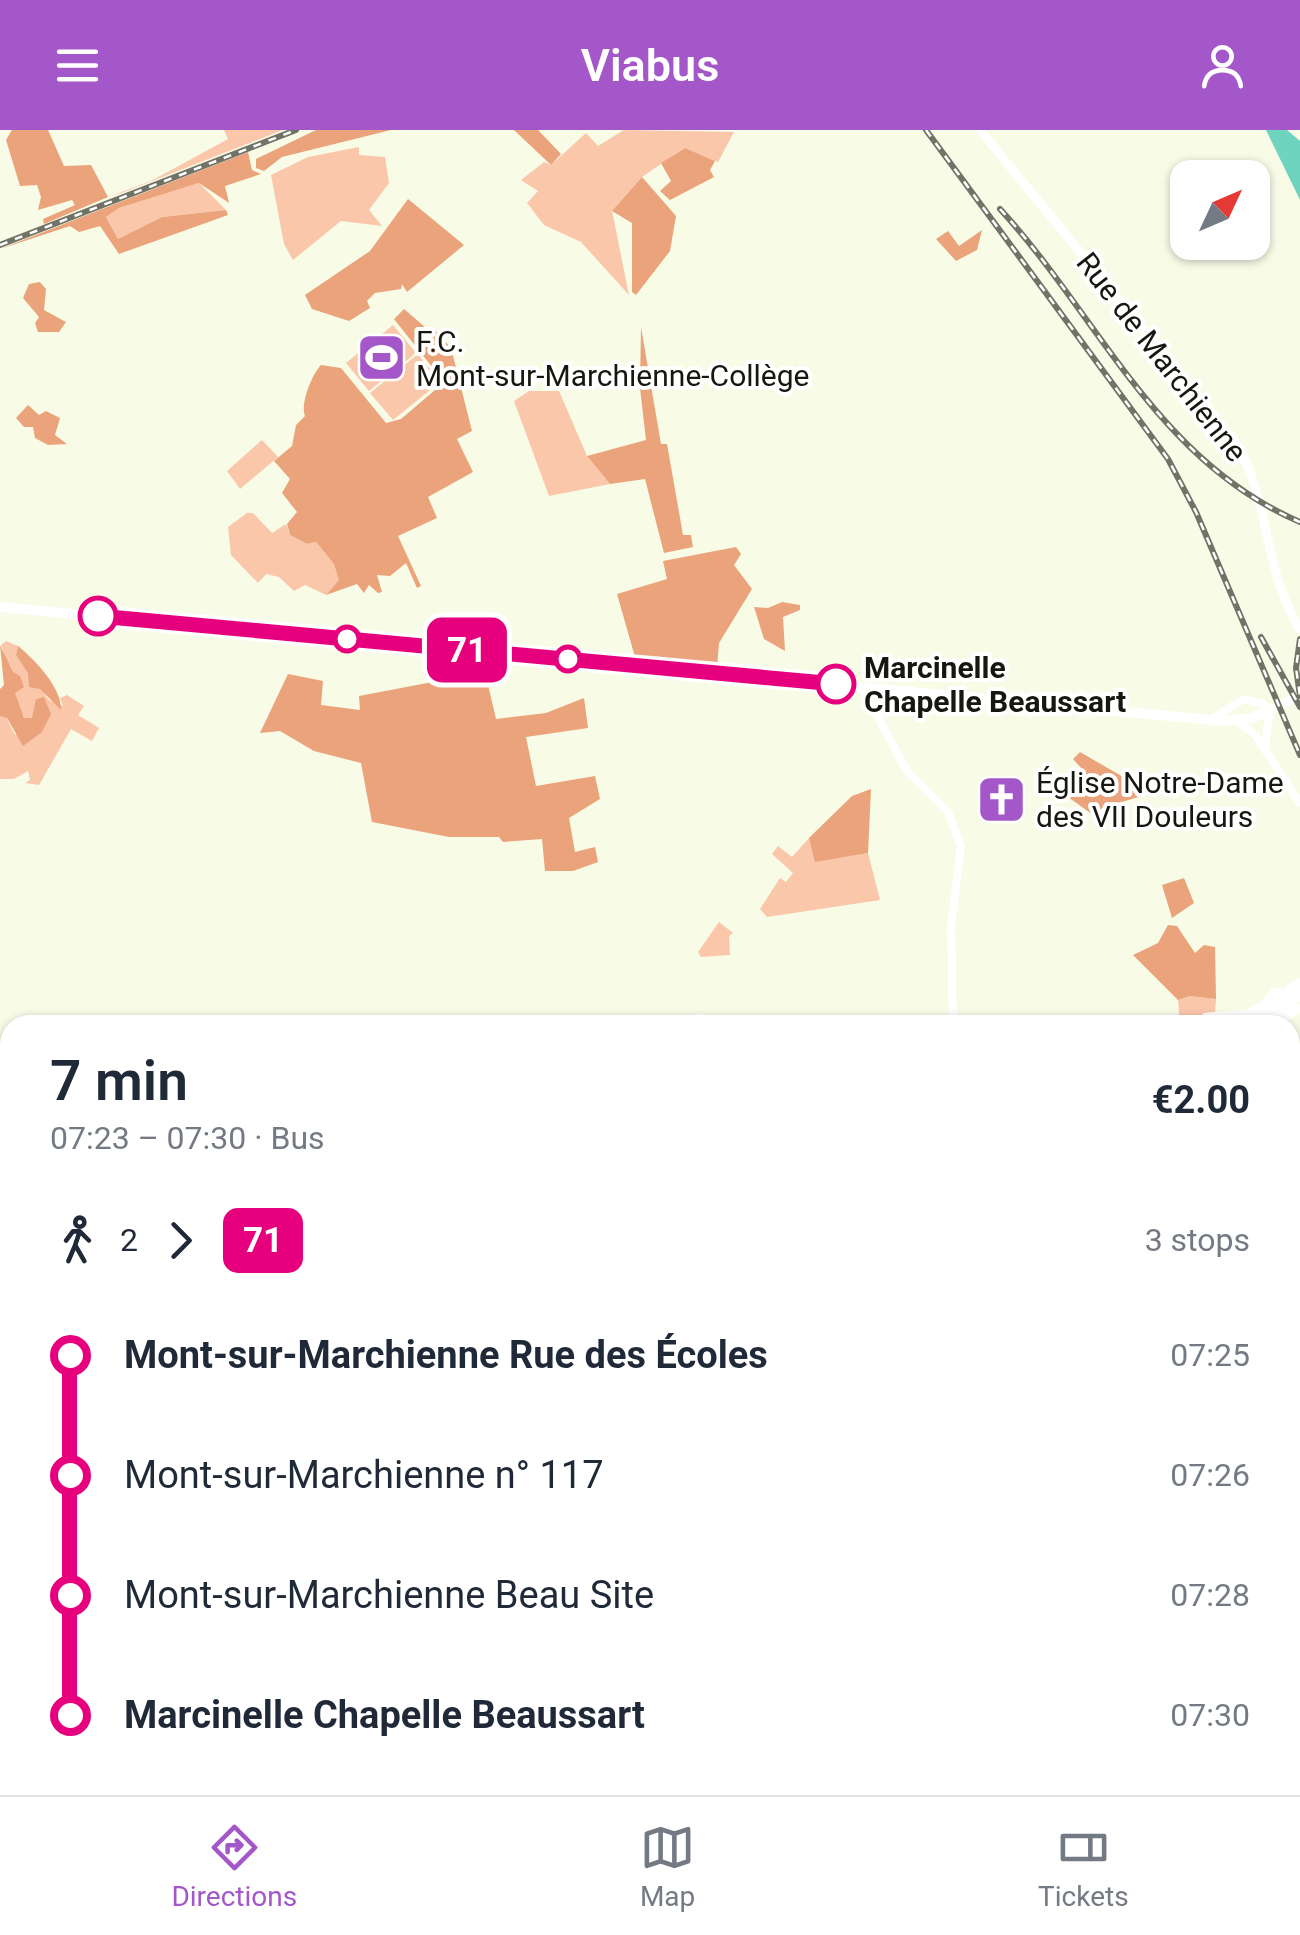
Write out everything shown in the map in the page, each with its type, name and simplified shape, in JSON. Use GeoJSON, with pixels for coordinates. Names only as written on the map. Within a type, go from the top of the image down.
{"type":"FeatureCollection","features":[{"type":"Feature","properties":{"kind":"highway"},"geometry":{"type":"LineString","coordinates":[[1246,1015],[1254,1014],[1276,994],[1295,1002]]}},
{"type":"Feature","properties":{"kind":"main road","name":"Rue de Marchienne"},"geometry":{"type":"LineString","coordinates":[[980,130],[1234,440],[1254,479],[1272,570],[1299,628]]}},
{"type":"Feature","properties":{"kind":"main road"},"geometry":{"type":"LineString","coordinates":[[0,607],[1191,718],[1256,715],[1300,694]]}},
{"type":"Feature","properties":{"kind":"main road"},"geometry":{"type":"LineString","coordinates":[[1191,718],[1256,715]]}},
{"type":"Feature","properties":{"kind":"main road"},"geometry":{"type":"LineString","coordinates":[[1295,1002],[1300,984]]}},
{"type":"Feature","properties":{"kind":"street"},"geometry":{"type":"LineString","coordinates":[[861,686],[907,771],[945,809],[961,846],[951,927],[952,1015]]}},
{"type":"Feature","properties":{"kind":"street"},"geometry":{"type":"LineString","coordinates":[[1256,715],[1256,736],[1300,803]]}},
{"type":"Feature","properties":{"kind":"street"},"geometry":{"type":"LineString","coordinates":[[1256,715],[1266,750]]}},
{"type":"Feature","properties":{"kind":"shaded area"},"geometry":{"type":"Polygon","coordinates":[[[12,130],[48,130],[64,166],[91,165],[108,197],[44,224],[43,219],[75,205],[72,200],[38,210],[41,197],[37,185],[20,186],[6,140],[12,130]]]}},
{"type":"Feature","properties":{"kind":"shaded area"},"geometry":{"type":"Polygon","coordinates":[[[224,130],[283,130],[124,192],[108,197],[151,181],[228,139],[224,130]]]}},
{"type":"Feature","properties":{"kind":"shaded area"},"geometry":{"type":"Polygon","coordinates":[[[316,130],[391,130],[282,157],[264,171],[256,168],[256,159],[316,130]]]}},
{"type":"Feature","properties":{"kind":"shaded area"},"geometry":{"type":"Polygon","coordinates":[[[514,130],[538,130],[561,154],[551,165],[514,130]]]}},
{"type":"Feature","properties":{"kind":"shaded area"},"geometry":{"type":"Polygon","coordinates":[[[624,130],[734,132],[718,162],[684,148],[642,177],[612,211],[629,295],[581,242],[544,225],[527,203],[538,191],[521,180],[544,162],[551,165],[586,133],[598,146],[624,130]]]}},
{"type":"Feature","properties":{"kind":"shaded area"},"geometry":{"type":"Polygon","coordinates":[[[359,147],[359,155],[385,157],[389,183],[369,210],[382,226],[341,221],[293,260],[284,244],[271,175],[308,157],[359,147]]]}},
{"type":"Feature","properties":{"kind":"shaded area"},"geometry":{"type":"Polygon","coordinates":[[[685,148],[715,161],[710,170],[714,177],[670,200],[660,191],[671,181],[661,163],[685,148]]]}},
{"type":"Feature","properties":{"kind":"shaded area"},"geometry":{"type":"Polygon","coordinates":[[[248,152],[252,170],[261,174],[225,186],[229,203],[199,183],[119,208],[106,217],[118,239],[162,217],[226,210],[228,215],[119,254],[100,226],[79,232],[70,226],[0,249],[248,152]]]}},
{"type":"Feature","properties":{"kind":"shaded area"},"geometry":{"type":"Polygon","coordinates":[[[642,177],[676,216],[670,251],[636,295],[632,292],[632,223],[612,211],[642,177]]]}},
{"type":"Feature","properties":{"kind":"shaded area"},"geometry":{"type":"Polygon","coordinates":[[[199,183],[226,210],[162,217],[118,239],[106,217],[119,208],[199,183]]]}},
{"type":"Feature","properties":{"kind":"shaded area"},"geometry":{"type":"Polygon","coordinates":[[[408,199],[464,245],[407,292],[402,284],[401,289],[375,293],[367,301],[370,308],[349,321],[312,309],[305,295],[370,251],[408,199]]]}},
{"type":"Feature","properties":{"kind":"shaded area"},"geometry":{"type":"Polygon","coordinates":[[[982,230],[977,250],[956,261],[936,239],[948,231],[959,246],[982,230]]]}},
{"type":"Feature","properties":{"kind":"shaded area"},"geometry":{"type":"Polygon","coordinates":[[[40,282],[46,289],[44,310],[66,322],[59,332],[38,332],[35,323],[39,317],[23,298],[29,284],[40,282]]]}},
{"type":"Feature","properties":{"kind":"shaded area"},"geometry":{"type":"Polygon","coordinates":[[[404,309],[426,328],[434,329],[451,348],[472,431],[457,439],[473,472],[428,497],[437,518],[398,536],[421,586],[417,588],[406,563],[390,576],[377,575],[382,592],[369,585],[364,593],[357,584],[326,595],[339,580],[334,564],[316,542],[307,544],[290,535],[287,524],[297,512],[282,493],[290,479],[274,461],[292,446],[296,425],[305,416],[308,389],[321,365],[341,368],[386,423],[401,419],[441,385],[436,372],[394,319],[404,309]]]}},
{"type":"Feature","properties":{"kind":"shaded area","name":"F.C. Mont-sur-Marchienne-Collège"},"geometry":{"type":"Polygon","coordinates":[[[393,325],[416,353],[369,391],[346,363],[393,325]]]}},
{"type":"Feature","properties":{"kind":"shaded area"},"geometry":{"type":"Polygon","coordinates":[[[641,327],[661,444],[667,444],[683,535],[691,535],[693,547],[664,553],[645,479],[610,484],[587,456],[646,440],[640,388],[641,327]]]}},
{"type":"Feature","properties":{"kind":"shaded area","name":"F.C. Mont-sur-Marchienne-Collège"},"geometry":{"type":"Polygon","coordinates":[[[418,354],[440,382],[393,420],[370,393],[418,354]]]}},
{"type":"Feature","properties":{"kind":"shaded area"},"geometry":{"type":"Polygon","coordinates":[[[529,391],[559,391],[587,456],[610,484],[549,496],[514,401],[529,391]]]}},
{"type":"Feature","properties":{"kind":"shaded area"},"geometry":{"type":"Polygon","coordinates":[[[28,405],[39,415],[46,411],[60,418],[55,435],[67,444],[48,445],[35,438],[33,427],[24,427],[16,418],[28,405]]]}},
{"type":"Feature","properties":{"kind":"shaded area"},"geometry":{"type":"Polygon","coordinates":[[[262,440],[278,457],[240,489],[227,471],[262,440]]]}},
{"type":"Feature","properties":{"kind":"shaded area"},"geometry":{"type":"Polygon","coordinates":[[[253,513],[272,533],[286,524],[290,535],[307,544],[316,542],[334,564],[340,580],[326,595],[305,585],[294,591],[279,577],[266,574],[258,583],[231,555],[228,527],[253,513]]]}},
{"type":"Feature","properties":{"kind":"shaded area"},"geometry":{"type":"Polygon","coordinates":[[[736,547],[741,554],[734,565],[752,589],[719,643],[717,668],[635,657],[617,594],[667,579],[663,561],[736,547]]]}},
{"type":"Feature","properties":{"kind":"shaded area"},"geometry":{"type":"Polygon","coordinates":[[[782,602],[800,605],[800,610],[783,617],[785,651],[764,639],[754,607],[768,608],[782,602]]]}},
{"type":"Feature","properties":{"kind":"shaded area"},"geometry":{"type":"Polygon","coordinates":[[[6,641],[18,646],[16,655],[49,700],[63,706],[60,698],[67,695],[84,706],[78,715],[99,728],[92,741],[71,729],[39,785],[25,783],[30,780],[28,771],[14,779],[0,779],[0,716],[6,717],[15,735],[32,719],[25,718],[17,702],[1,645],[6,641]]]}},
{"type":"Feature","properties":{"kind":"shaded area"},"geometry":{"type":"Polygon","coordinates":[[[0,645],[24,687],[15,693],[24,718],[32,718],[36,699],[44,697],[51,714],[42,732],[23,746],[7,718],[0,716],[0,689],[4,685],[0,645]]]}},
{"type":"Feature","properties":{"kind":"shaded area"},"geometry":{"type":"Polygon","coordinates":[[[18,646],[52,684],[61,710],[40,689],[29,687],[28,673],[16,655],[18,646]]]}},
{"type":"Feature","properties":{"kind":"shaded area"},"geometry":{"type":"Polygon","coordinates":[[[485,672],[496,719],[546,713],[584,698],[588,728],[526,737],[536,786],[595,776],[600,799],[569,818],[575,852],[595,847],[598,862],[573,871],[545,871],[542,839],[503,842],[499,837],[449,837],[372,822],[361,763],[314,751],[280,731],[260,733],[288,674],[323,681],[321,705],[360,710],[359,696],[485,672]]]}},
{"type":"Feature","properties":{"kind":"shaded area"},"geometry":{"type":"Polygon","coordinates":[[[1080,752],[1144,789],[1145,795],[1102,808],[1096,817],[1068,797],[1084,771],[1073,759],[1080,752]]]}},
{"type":"Feature","properties":{"kind":"shaded area"},"geometry":{"type":"Polygon","coordinates":[[[871,789],[868,853],[815,862],[809,838],[852,796],[871,789]]]}},
{"type":"Feature","properties":{"kind":"shaded area"},"geometry":{"type":"Polygon","coordinates":[[[809,838],[816,861],[868,853],[880,900],[767,917],[760,909],[780,878],[786,882],[793,873],[772,854],[778,846],[792,857],[809,838]]]}},
{"type":"Feature","properties":{"kind":"shaded area"},"geometry":{"type":"Polygon","coordinates":[[[1184,878],[1194,903],[1172,918],[1162,885],[1184,878]]]}},
{"type":"Feature","properties":{"kind":"shaded area"},"geometry":{"type":"Polygon","coordinates":[[[719,922],[733,933],[729,936],[730,955],[701,957],[698,952],[719,922]]]}},
{"type":"Feature","properties":{"kind":"shaded area"},"geometry":{"type":"Polygon","coordinates":[[[1168,925],[1177,926],[1195,953],[1204,945],[1215,947],[1216,999],[1190,996],[1178,1000],[1133,955],[1158,943],[1168,925]]]}},
{"type":"Feature","properties":{"kind":"shaded area"},"geometry":{"type":"Polygon","coordinates":[[[1190,996],[1216,999],[1215,1012],[1179,1015],[1178,1000],[1190,996]]]}},
{"type":"Feature","properties":{"kind":"water"},"geometry":{"type":"Polygon","coordinates":[[[1266,130],[1287,130],[1300,141],[1300,200],[1266,130]]]}},
{"type":"Feature","properties":{"kind":"railway"},"geometry":{"type":"LineString","coordinates":[[0,245],[296,130]]}},
{"type":"Feature","properties":{"kind":"railway"},"geometry":{"type":"LineString","coordinates":[[926,130],[1168,459],[1196,512],[1300,755]]}},
{"type":"Feature","properties":{"kind":"railway"},"geometry":{"type":"LineString","coordinates":[[1000,209],[1168,424],[1206,462],[1250,495],[1300,522]]}},
{"type":"Feature","properties":{"kind":"railway"},"geometry":{"type":"LineString","coordinates":[[1261,637],[1300,707]]}},
{"type":"Feature","properties":{"kind":"railway"},"geometry":{"type":"LineString","coordinates":[[1300,639],[1296,668],[1300,696]]}},
{"type":"Feature","properties":{"kind":"bus line","name":"71"},"geometry":{"type":"LineString","coordinates":[[98,616],[836,684]]}},
{"type":"Feature","properties":{"kind":"place","name":"F.C. Mont-sur-Marchienne-Collège"},"geometry":{"type":"Point","coordinates":[381,358]}},
{"type":"Feature","properties":{"kind":"place","name":"Marcinelle Chapelle Beaussart"},"geometry":{"type":"Point","coordinates":[836,684]}},
{"type":"Feature","properties":{"kind":"place","name":"Église Notre-Dame des VII Douleurs"},"geometry":{"type":"Point","coordinates":[1001,799]}}]}
